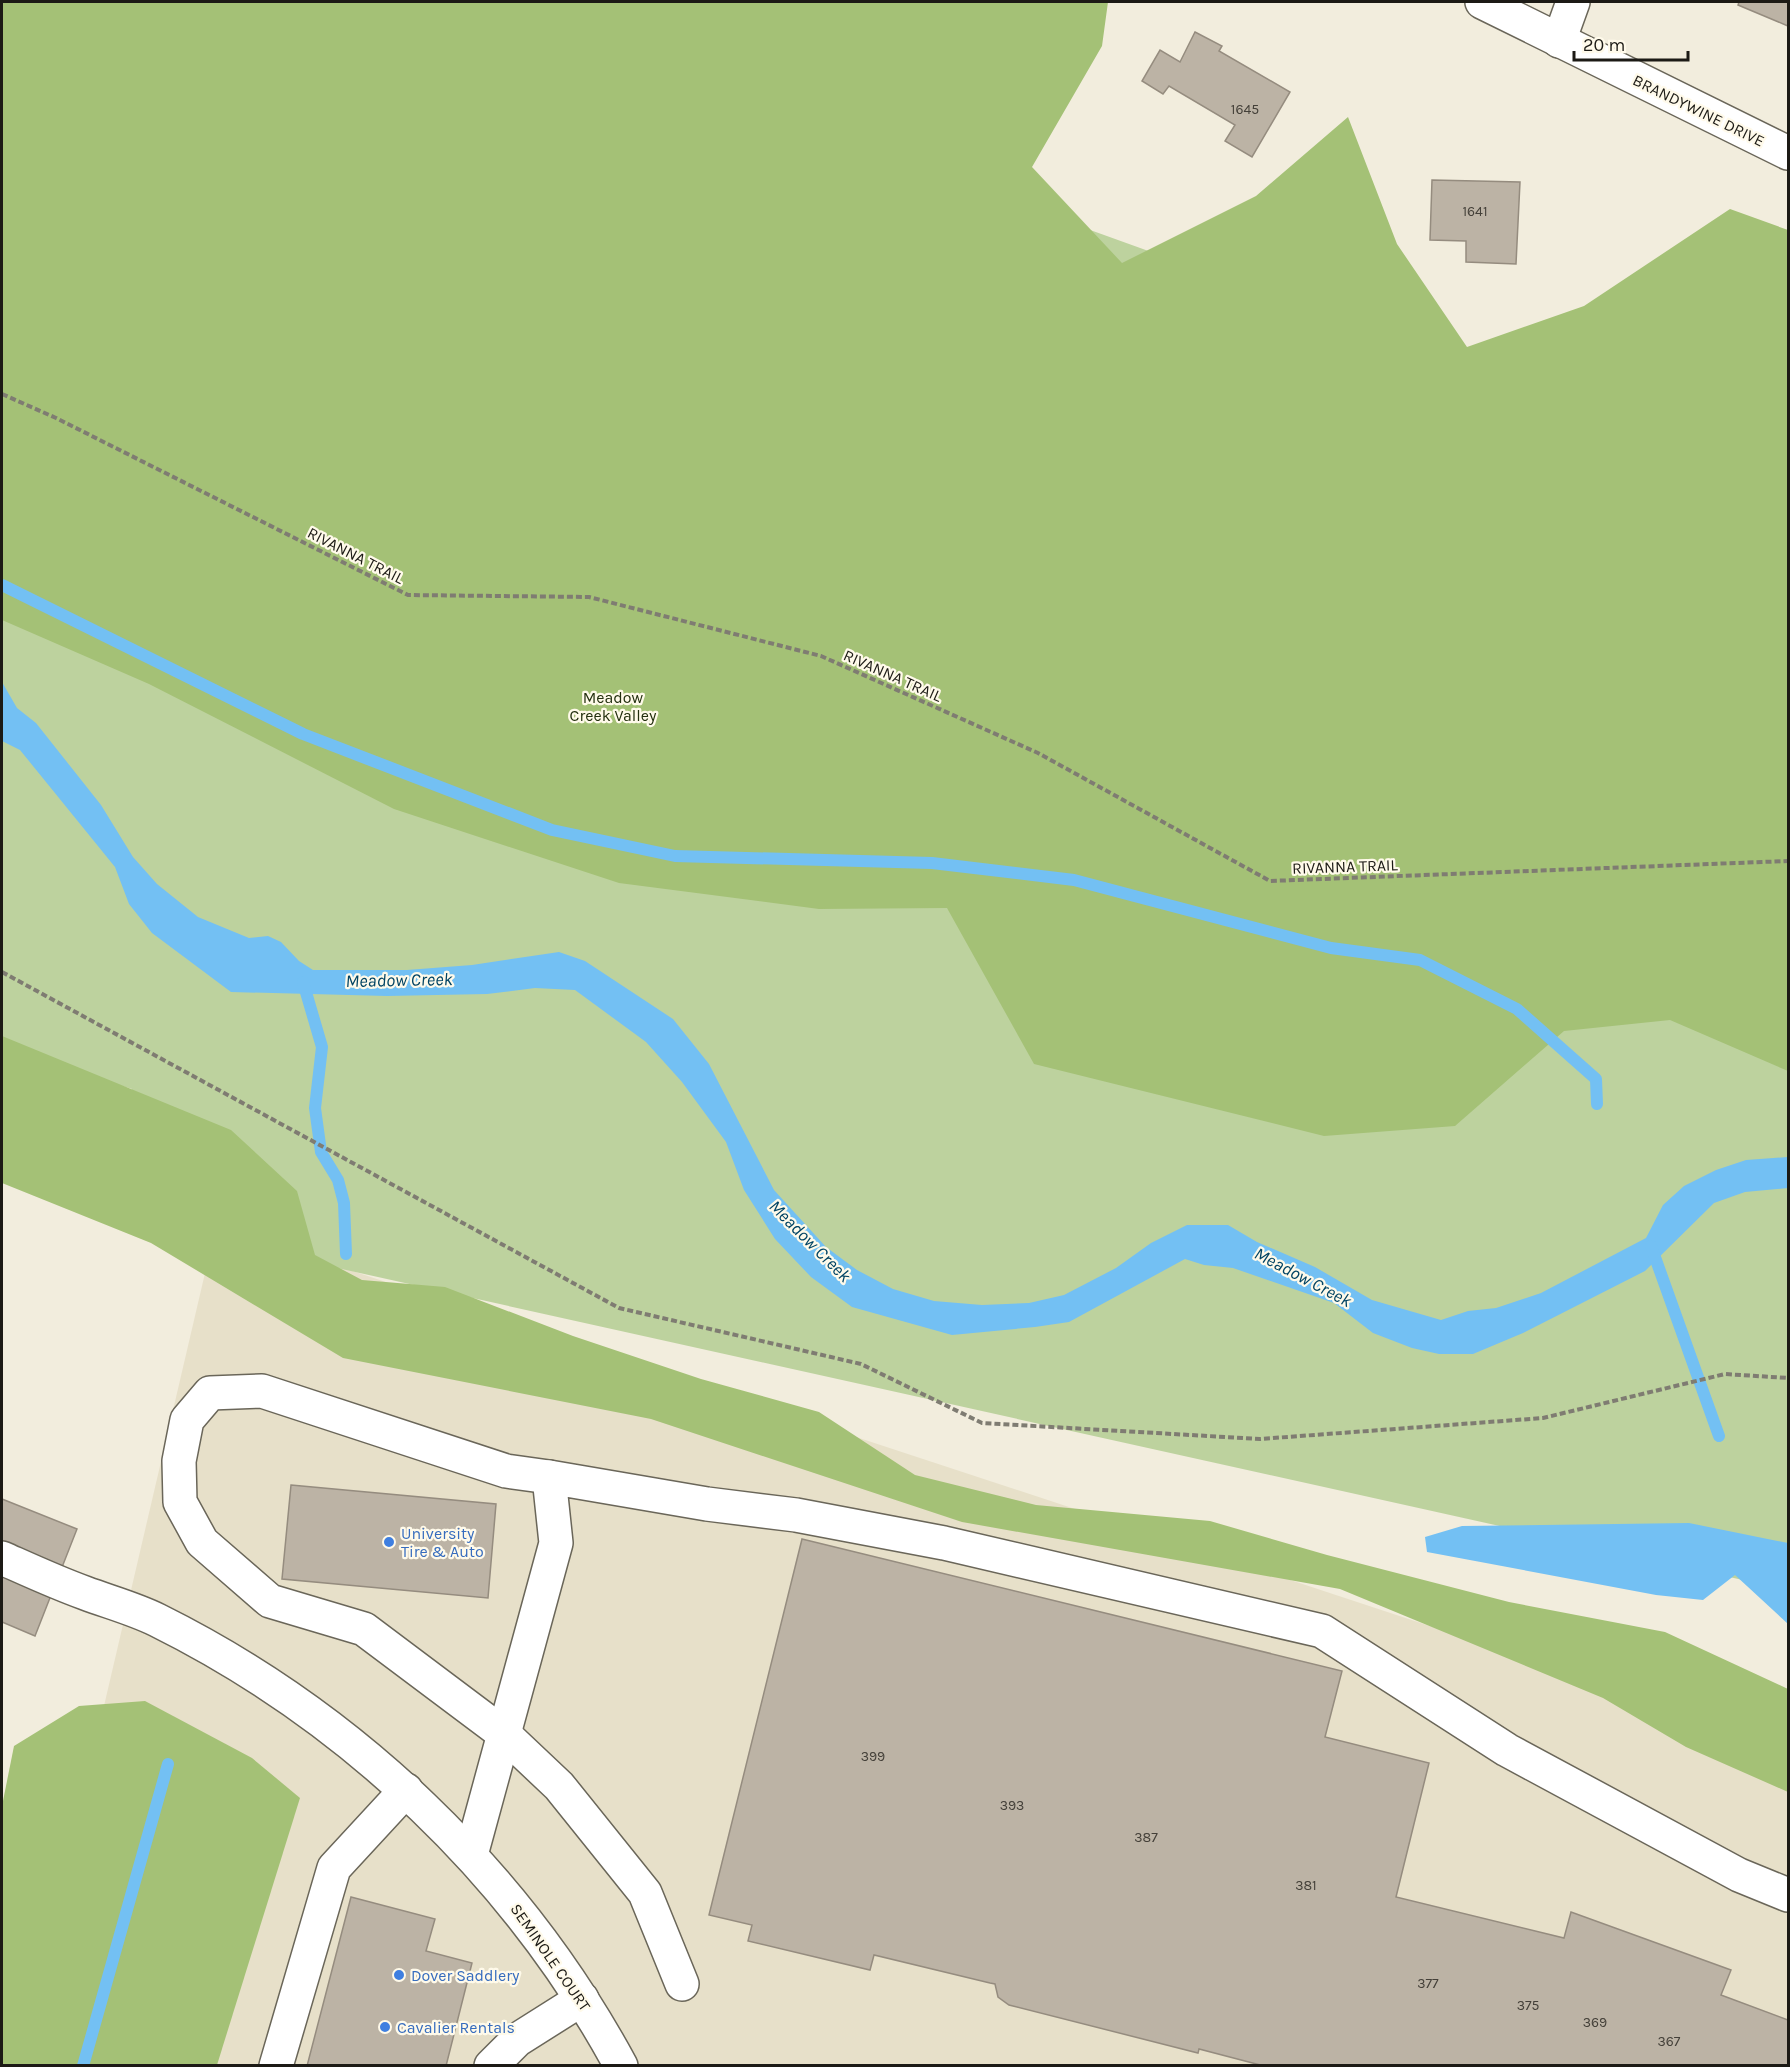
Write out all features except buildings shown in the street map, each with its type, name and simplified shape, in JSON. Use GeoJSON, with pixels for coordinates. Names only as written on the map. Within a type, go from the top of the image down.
{"type":"FeatureCollection","features":[{"type":"Feature","properties":{"kind":"street","name":"BRANDYWINE DRIVE"},"geometry":{"type":"LineString","coordinates":[[1482,2],[1788,153]]}},
{"type":"Feature","properties":{"kind":"street"},"geometry":{"type":"LineString","coordinates":[[1559,41],[1573,2]]}},
{"type":"Feature","properties":{"kind":"street"},"geometry":{"type":"LineString","coordinates":[[682,1984],[645,1893],[559,1786],[504,1734],[364,1629],[270,1601],[238,1576],[202,1542],[180,1502],[179,1461],[186,1420],[210,1393],[261,1391],[506,1471],[707,1504],[796,1515],[944,1543],[1322,1631],[1517,1756],[1739,1875],[1788,1895]]}},
{"type":"Feature","properties":{"kind":"street"},"geometry":{"type":"LineString","coordinates":[[471,1855],[556,1543],[549,1477]]}},
{"type":"Feature","properties":{"kind":"street","name":"SEMINOLE COURT"},"geometry":{"type":"LineString","coordinates":[[2,1558],[81,1592],[156,1619],[244,1669],[327,1726],[405,1790],[471,1855],[532,1928],[582,1999],[621,2066]]}},
{"type":"Feature","properties":{"kind":"street"},"geometry":{"type":"LineString","coordinates":[[276,2066],[334,1868],[405,1790]]}},
{"type":"Feature","properties":{"kind":"street"},"geometry":{"type":"LineString","coordinates":[[491,2066],[518,2040],[582,1999]]}},
{"type":"Feature","properties":{"kind":"path","name":"RIVANNA TRAIL"},"geometry":{"type":"LineString","coordinates":[[2,394],[56,418],[408,595],[589,597],[821,656],[1038,753],[1270,881],[1788,861]]}},
{"type":"Feature","properties":{"kind":"path"},"geometry":{"type":"LineString","coordinates":[[2,972],[619,1308],[861,1364],[982,1423],[1260,1439],[1543,1418],[1725,1374],[1788,1378]]}},
{"type":"Feature","properties":{"kind":"shaded area"},"geometry":{"type":"Polygon","coordinates":[[[216,1226],[1788,1744],[1788,2065],[20,2066],[216,1226]]]}},
{"type":"Feature","properties":{"kind":"green space","name":"Meadow Creek Valley"},"geometry":{"type":"Polygon","coordinates":[[[2,2],[844,141],[1788,482],[1788,1590],[121,1220],[132,1089],[2,1048],[2,2]]]}},
{"type":"Feature","properties":{"kind":"green space","name":"Meadow Creek Valley"},"geometry":{"type":"Polygon","coordinates":[[[2,2],[1108,2],[1102,46],[1032,167],[1122,263],[1256,196],[1348,117],[1397,244],[1467,347],[1584,306],[1730,209],[1788,230],[1788,1071],[1670,1020],[1564,1031],[1455,1126],[1324,1136],[1034,1064],[947,908],[819,909],[619,883],[394,809],[149,684],[2,620],[2,2]]]}},
{"type":"Feature","properties":{"kind":"green space"},"geometry":{"type":"Polygon","coordinates":[[[2,1036],[231,1130],[297,1191],[315,1255],[362,1280],[445,1287],[573,1336],[701,1379],[819,1412],[915,1475],[1036,1505],[1210,1521],[1327,1555],[1509,1602],[1665,1632],[1788,1689],[1788,1792],[1686,1747],[1603,1698],[1340,1589],[962,1522],[651,1419],[343,1358],[151,1243],[2,1183],[2,1036]]]}},
{"type":"Feature","properties":{"kind":"green space"},"geometry":{"type":"Polygon","coordinates":[[[145,1701],[252,1758],[300,1798],[217,2065],[2,2065],[2,1806],[14,1746],[79,1706],[145,1701]]]}},
{"type":"Feature","properties":{"kind":"water","name":"Meadow Creek"},"geometry":{"type":"Polygon","coordinates":[[[2,682],[17,708],[36,723],[101,805],[133,857],[157,884],[198,917],[249,938],[268,936],[281,942],[299,961],[313,970],[407,970],[472,965],[559,952],[585,961],[673,1019],[709,1064],[774,1190],[826,1247],[857,1270],[893,1289],[934,1301],[982,1305],[1029,1303],[1064,1295],[1116,1268],[1151,1243],[1187,1225],[1228,1225],[1257,1242],[1315,1267],[1372,1300],[1441,1320],[1468,1311],[1496,1308],[1541,1293],[1646,1238],[1663,1205],[1684,1186],[1716,1170],[1746,1160],[1788,1157],[1788,1188],[1745,1192],[1714,1203],[1645,1271],[1523,1333],[1473,1354],[1439,1354],[1412,1348],[1373,1333],[1334,1303],[1233,1268],[1204,1265],[1185,1259],[1069,1322],[1035,1327],[952,1335],[852,1307],[811,1277],[775,1239],[744,1190],[726,1142],[682,1082],[646,1042],[575,990],[535,988],[487,994],[387,996],[231,992],[152,933],[129,904],[115,867],[20,750],[2,741],[2,682]]]}},
{"type":"Feature","properties":{"kind":"water"},"geometry":{"type":"Polygon","coordinates":[[[1689,1523],[1788,1543],[1788,1624],[1735,1575],[1703,1600],[1656,1595],[1427,1552],[1425,1537],[1462,1526],[1689,1523]]]}},
{"type":"Feature","properties":{"kind":"waterway"},"geometry":{"type":"LineString","coordinates":[[2,585],[303,734],[552,830],[675,856],[932,863],[1074,880],[1331,948],[1420,960],[1517,1009],[1596,1079],[1597,1104]]}},
{"type":"Feature","properties":{"kind":"waterway"},"geometry":{"type":"LineString","coordinates":[[303,982],[322,1047],[315,1108],[321,1152],[338,1180],[344,1203],[346,1254]]}},
{"type":"Feature","properties":{"kind":"waterway"},"geometry":{"type":"LineString","coordinates":[[1651,1246],[1719,1436]]}},
{"type":"Feature","properties":{"kind":"waterway"},"geometry":{"type":"LineString","coordinates":[[83,2066],[168,1764]]}},
{"type":"Feature","properties":{"kind":"place","name":"University Tire & Auto"},"geometry":{"type":"Point","coordinates":[389,1542]}},
{"type":"Feature","properties":{"kind":"place","name":"Dover Saddlery"},"geometry":{"type":"Point","coordinates":[399,1975]}},
{"type":"Feature","properties":{"kind":"place","name":"Cavalier Rentals"},"geometry":{"type":"Point","coordinates":[385,2027]}}]}
